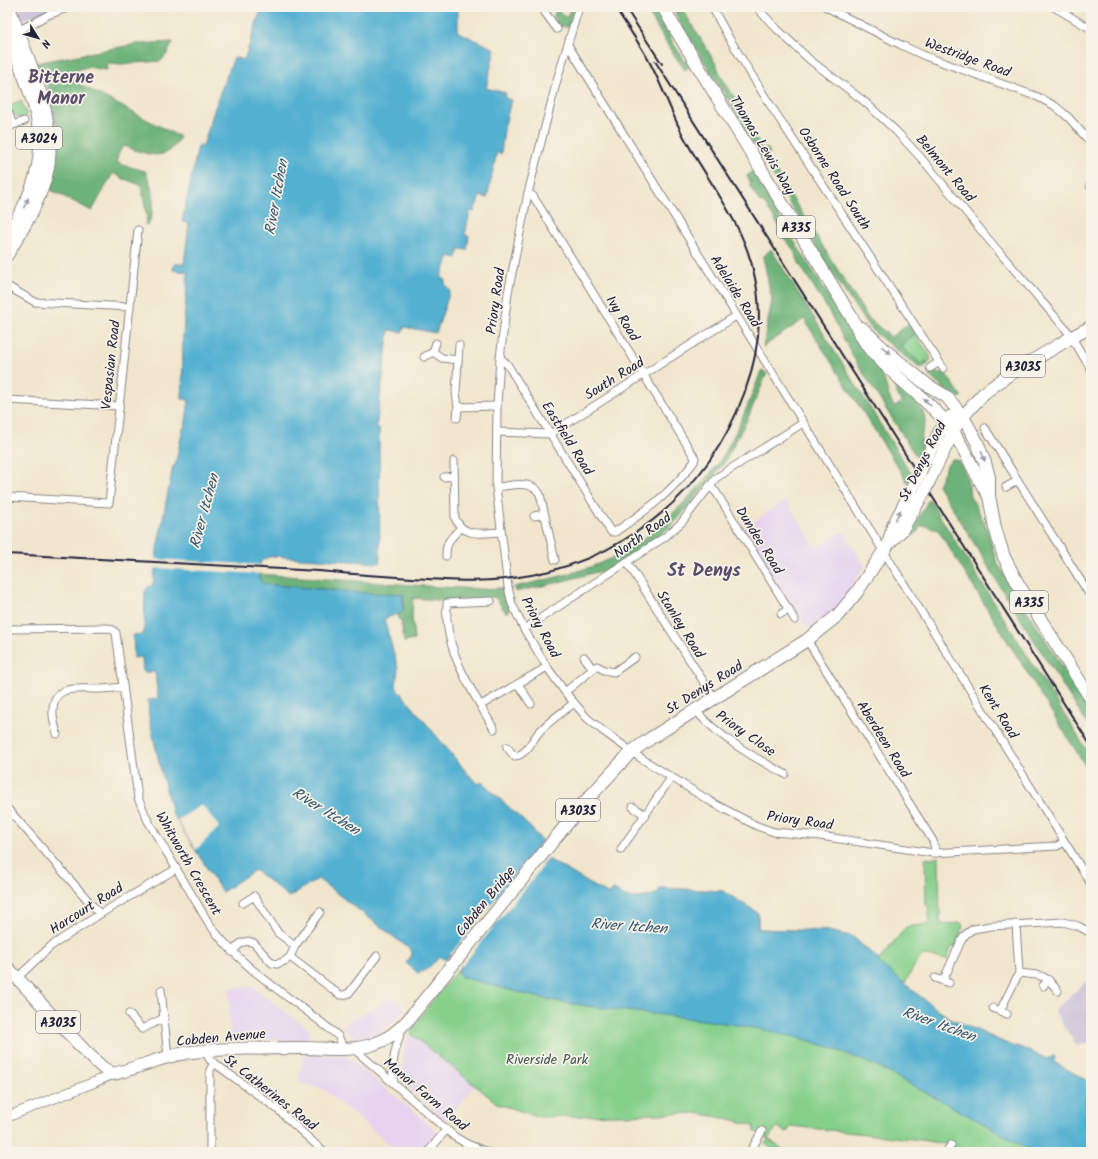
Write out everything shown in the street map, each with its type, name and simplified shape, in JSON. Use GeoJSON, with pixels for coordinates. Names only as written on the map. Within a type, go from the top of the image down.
{"type":"FeatureCollection","features":[{"type":"Feature","properties":{"kind":"main road","name":"A3024"},"geometry":{"type":"LineString","coordinates":[[7,237],[31,190],[38,169],[40,148],[39,128],[33,103],[10,34],[9,7]]}},
{"type":"Feature","properties":{"kind":"main road","name":"Thomas Lewis Way"},"geometry":{"type":"LineString","coordinates":[[664,7],[689,53],[852,318],[868,347],[926,401],[955,420],[965,450],[979,480],[989,496]]}},
{"type":"Feature","properties":{"kind":"main road","name":"A3024"},"geometry":{"type":"LineString","coordinates":[[7,255],[26,222],[43,186],[48,164],[49,151],[47,122],[40,94],[10,34]]}},
{"type":"Feature","properties":{"kind":"main road","name":"Thomas Lewis Way"},"geometry":{"type":"LineString","coordinates":[[852,318],[886,351],[926,384],[982,452],[989,477],[989,496],[995,528],[999,543],[1010,570],[1091,699]]}},
{"type":"Feature","properties":{"kind":"main road","name":"St Denys Road"},"geometry":{"type":"LineString","coordinates":[[886,547],[893,526],[940,430],[955,420],[983,394],[1007,376],[1091,327]]}},
{"type":"Feature","properties":{"kind":"main road","name":"St Denys Road"},"geometry":{"type":"LineString","coordinates":[[537,861],[583,804],[631,752],[807,640],[838,615],[848,603],[886,547],[902,530],[924,492],[942,455],[955,420]]}},
{"type":"Feature","properties":{"kind":"main road"},"geometry":{"type":"LineString","coordinates":[[942,455],[949,452],[958,454],[974,468]]}},
{"type":"Feature","properties":{"kind":"main road","name":"Cobden Bridge"},"geometry":{"type":"LineString","coordinates":[[404,1025],[537,861]]}},
{"type":"Feature","properties":{"kind":"main road","name":"A3035"},"geometry":{"type":"LineString","coordinates":[[7,967],[85,1051],[103,1068],[112,1074]]}},
{"type":"Feature","properties":{"kind":"main road","name":"A3035"},"geometry":{"type":"LineString","coordinates":[[349,1048],[369,1046],[383,1041],[404,1025]]}},
{"type":"Feature","properties":{"kind":"main road","name":"Cobden Avenue"},"geometry":{"type":"LineString","coordinates":[[112,1074],[168,1057],[205,1051],[265,1048],[349,1048]]}},
{"type":"Feature","properties":{"kind":"street"},"geometry":{"type":"LineString","coordinates":[[10,34],[48,15],[70,7]]}},
{"type":"Feature","properties":{"kind":"street"},"geometry":{"type":"LineString","coordinates":[[542,7],[557,29]]}},
{"type":"Feature","properties":{"kind":"street","name":"Priory Road"},"geometry":{"type":"LineString","coordinates":[[579,7],[555,87],[528,193],[508,293],[500,358],[497,406],[496,487],[510,596],[515,611],[524,629],[547,667],[565,692],[574,703],[603,731],[631,752],[671,778],[765,830],[820,836],[936,853],[1056,846],[1064,842]]}},
{"type":"Feature","properties":{"kind":"street","name":"Osborne Road South"},"geometry":{"type":"LineString","coordinates":[[712,7],[767,100],[787,128],[941,365],[930,368]]}},
{"type":"Feature","properties":{"kind":"street","name":"Belmont Road"},"geometry":{"type":"LineString","coordinates":[[756,7],[810,60],[865,102],[896,130],[1072,337],[1091,369]]}},
{"type":"Feature","properties":{"kind":"street","name":"Westridge Road"},"geometry":{"type":"LineString","coordinates":[[826,7],[925,56],[1038,97],[1056,106],[1091,143]]}},
{"type":"Feature","properties":{"kind":"street"},"geometry":{"type":"LineString","coordinates":[[1054,7],[1091,29]]}},
{"type":"Feature","properties":{"kind":"street","name":"Adelaide Road"},"geometry":{"type":"LineString","coordinates":[[568,44],[803,423],[886,547]]}},
{"type":"Feature","properties":{"kind":"street"},"geometry":{"type":"LineString","coordinates":[[9,114],[10,126],[24,121]]}},
{"type":"Feature","properties":{"kind":"street","name":"Ivy Road"},"geometry":{"type":"LineString","coordinates":[[528,193],[533,196],[694,458],[694,462],[686,473],[658,502],[615,532],[611,532]]}},
{"type":"Feature","properties":{"kind":"street","name":"Vespasian Road"},"geometry":{"type":"LineString","coordinates":[[7,497],[108,502],[138,230]]}},
{"type":"Feature","properties":{"kind":"street"},"geometry":{"type":"LineString","coordinates":[[7,286],[35,302],[130,307]]}},
{"type":"Feature","properties":{"kind":"street","name":"South Road"},"geometry":{"type":"LineString","coordinates":[[550,434],[736,316]]}},
{"type":"Feature","properties":{"kind":"street"},"geometry":{"type":"LineString","coordinates":[[424,357],[433,352],[436,343]]}},
{"type":"Feature","properties":{"kind":"street"},"geometry":{"type":"LineString","coordinates":[[457,418],[458,407],[456,392],[459,345]]}},
{"type":"Feature","properties":{"kind":"street"},"geometry":{"type":"LineString","coordinates":[[433,352],[442,358],[458,360]]}},
{"type":"Feature","properties":{"kind":"street","name":"Eastfield Road"},"geometry":{"type":"LineString","coordinates":[[500,358],[507,364],[611,532]]}},
{"type":"Feature","properties":{"kind":"street"},"geometry":{"type":"LineString","coordinates":[[7,400],[119,406]]}},
{"type":"Feature","properties":{"kind":"street"},"geometry":{"type":"LineString","coordinates":[[458,407],[497,406]]}},
{"type":"Feature","properties":{"kind":"street","name":"North Road"},"geometry":{"type":"LineString","coordinates":[[524,629],[665,537],[682,522],[716,478],[803,423]]}},
{"type":"Feature","properties":{"kind":"street"},"geometry":{"type":"LineString","coordinates":[[985,428],[1016,480],[1091,597]]}},
{"type":"Feature","properties":{"kind":"street"},"geometry":{"type":"LineString","coordinates":[[497,432],[550,434]]}},
{"type":"Feature","properties":{"kind":"street"},"geometry":{"type":"LineString","coordinates":[[454,461],[456,518],[461,528],[469,533],[501,532]]}},
{"type":"Feature","properties":{"kind":"street"},"geometry":{"type":"LineString","coordinates":[[444,477],[454,476]]}},
{"type":"Feature","properties":{"kind":"street"},"geometry":{"type":"LineString","coordinates":[[1006,487],[1016,480]]}},
{"type":"Feature","properties":{"kind":"street"},"geometry":{"type":"LineString","coordinates":[[496,487],[524,484],[534,487],[540,494],[555,560]]}},
{"type":"Feature","properties":{"kind":"street","name":"Dundee Road"},"geometry":{"type":"LineString","coordinates":[[709,486],[716,492],[795,620]]}},
{"type":"Feature","properties":{"kind":"street"},"geometry":{"type":"LineString","coordinates":[[534,516],[544,514]]}},
{"type":"Feature","properties":{"kind":"street"},"geometry":{"type":"LineString","coordinates":[[446,556],[446,549],[449,541],[461,528]]}},
{"type":"Feature","properties":{"kind":"street","name":"Kent Road"},"geometry":{"type":"LineString","coordinates":[[886,547],[1064,842],[1091,884]]}},
{"type":"Feature","properties":{"kind":"street","name":"Stanley Road"},"geometry":{"type":"LineString","coordinates":[[627,562],[714,698]]}},
{"type":"Feature","properties":{"kind":"street"},"geometry":{"type":"LineString","coordinates":[[491,601],[447,603],[447,626],[452,648],[462,672],[494,729]]}},
{"type":"Feature","properties":{"kind":"street"},"geometry":{"type":"LineString","coordinates":[[781,614],[789,609]]}},
{"type":"Feature","properties":{"kind":"street","name":"Whitworth Crescent"},"geometry":{"type":"LineString","coordinates":[[7,629],[108,628],[113,630],[116,634],[138,798],[148,821],[219,938],[232,952],[338,1036],[349,1048]]}},
{"type":"Feature","properties":{"kind":"street","name":"Aberdeen Road"},"geometry":{"type":"LineString","coordinates":[[807,640],[933,841],[936,853]]}},
{"type":"Feature","properties":{"kind":"street"},"geometry":{"type":"LineString","coordinates":[[584,657],[593,669]]}},
{"type":"Feature","properties":{"kind":"street"},"geometry":{"type":"LineString","coordinates":[[565,692],[597,666],[604,670],[614,672],[635,657]]}},
{"type":"Feature","properties":{"kind":"street"},"geometry":{"type":"LineString","coordinates":[[481,705],[547,667]]}},
{"type":"Feature","properties":{"kind":"street"},"geometry":{"type":"LineString","coordinates":[[518,684],[532,704]]}},
{"type":"Feature","properties":{"kind":"street"},"geometry":{"type":"LineString","coordinates":[[57,734],[50,718],[54,701],[59,694],[70,688],[100,689],[123,687]]}},
{"type":"Feature","properties":{"kind":"street"},"geometry":{"type":"LineString","coordinates":[[507,747],[514,756],[519,756],[527,749],[540,730],[574,703]]}},
{"type":"Feature","properties":{"kind":"street","name":"Priory Close"},"geometry":{"type":"LineString","coordinates":[[695,710],[718,731],[741,748],[785,774]]}},
{"type":"Feature","properties":{"kind":"street"},"geometry":{"type":"LineString","coordinates":[[621,849],[671,778]]}},
{"type":"Feature","properties":{"kind":"street"},"geometry":{"type":"LineString","coordinates":[[633,807],[645,815]]}},
{"type":"Feature","properties":{"kind":"street"},"geometry":{"type":"LineString","coordinates":[[7,808],[100,914]]}},
{"type":"Feature","properties":{"kind":"street","name":"Harcourt Road"},"geometry":{"type":"LineString","coordinates":[[17,978],[51,946],[100,914],[176,869]]}},
{"type":"Feature","properties":{"kind":"street"},"geometry":{"type":"LineString","coordinates":[[243,903],[254,896],[278,933],[295,946]]}},
{"type":"Feature","properties":{"kind":"street"},"geometry":{"type":"LineString","coordinates":[[232,952],[241,943],[248,940],[254,943],[272,963],[277,964],[285,961],[290,957],[295,946],[320,912]]}},
{"type":"Feature","properties":{"kind":"street"},"geometry":{"type":"LineString","coordinates":[[935,978],[946,982],[960,941],[969,931],[978,928],[1016,924],[1063,922],[1078,926],[1091,933]]}},
{"type":"Feature","properties":{"kind":"street"},"geometry":{"type":"LineString","coordinates":[[1000,1011],[1019,973],[1016,924]]}},
{"type":"Feature","properties":{"kind":"street"},"geometry":{"type":"LineString","coordinates":[[290,957],[340,995],[344,995],[348,993],[377,956]]}},
{"type":"Feature","properties":{"kind":"street"},"geometry":{"type":"LineString","coordinates":[[1019,973],[1039,974],[1049,980],[1058,991]]}},
{"type":"Feature","properties":{"kind":"street"},"geometry":{"type":"LineString","coordinates":[[1043,986],[1049,980]]}},
{"type":"Feature","properties":{"kind":"street"},"geometry":{"type":"LineString","coordinates":[[161,990],[168,1057]]}},
{"type":"Feature","properties":{"kind":"street"},"geometry":{"type":"LineString","coordinates":[[129,1014],[142,1029],[164,1018]]}},
{"type":"Feature","properties":{"kind":"street"},"geometry":{"type":"LineString","coordinates":[[394,1083],[393,1070],[395,1053],[404,1025]]}},
{"type":"Feature","properties":{"kind":"street","name":"Manor Farm Road"},"geometry":{"type":"LineString","coordinates":[[349,1048],[394,1083],[446,1130],[467,1144],[487,1152]]}},
{"type":"Feature","properties":{"kind":"street","name":"St Catherines Road"},"geometry":{"type":"LineString","coordinates":[[205,1051],[209,1059],[276,1108],[324,1152]]}},
{"type":"Feature","properties":{"kind":"street"},"geometry":{"type":"LineString","coordinates":[[210,1152],[210,1070],[214,1063]]}},
{"type":"Feature","properties":{"kind":"street","name":"Cobden Avenue"},"geometry":{"type":"LineString","coordinates":[[7,1117],[112,1074]]}},
{"type":"Feature","properties":{"kind":"street"},"geometry":{"type":"LineString","coordinates":[[428,1152],[446,1130]]}},
{"type":"Feature","properties":{"kind":"street"},"geometry":{"type":"LineString","coordinates":[[750,1152],[762,1131]]}},
{"type":"Feature","properties":{"kind":"street"},"geometry":{"type":"LineString","coordinates":[[946,1152],[951,1145]]}},
{"type":"Feature","properties":{"kind":"shaded area"},"geometry":{"type":"Polygon","coordinates":[[[18,7],[55,7],[22,20],[18,7]]]}},
{"type":"Feature","properties":{"kind":"shaded area"},"geometry":{"type":"Polygon","coordinates":[[[786,500],[816,548],[843,531],[865,566],[832,612],[807,629],[743,529],[786,500]]]}},
{"type":"Feature","properties":{"kind":"shaded area"},"geometry":{"type":"Polygon","coordinates":[[[1091,977],[1091,1042],[1077,1046],[1054,1011],[1091,977]]]}},
{"type":"Feature","properties":{"kind":"shaded area"},"geometry":{"type":"Polygon","coordinates":[[[253,987],[310,1030],[308,1041],[280,1042],[276,1038],[230,1041],[229,988],[253,987]]]}},
{"type":"Feature","properties":{"kind":"shaded area"},"geometry":{"type":"Polygon","coordinates":[[[390,996],[405,1008],[395,1020],[384,1029],[376,1034],[356,1038],[350,1035],[342,1027],[349,1020],[382,1004],[390,996]]]}},
{"type":"Feature","properties":{"kind":"shaded area"},"geometry":{"type":"Polygon","coordinates":[[[411,1034],[475,1086],[445,1121],[411,1090],[403,1078],[403,1058],[405,1045],[411,1034]]]}},
{"type":"Feature","properties":{"kind":"shaded area"},"geometry":{"type":"Polygon","coordinates":[[[303,1055],[339,1055],[347,1057],[437,1131],[419,1152],[399,1152],[323,1089],[299,1083],[303,1055]]]}},
{"type":"Feature","properties":{"kind":"green space"},"geometry":{"type":"Polygon","coordinates":[[[571,7],[574,9],[568,27],[559,26],[553,16],[557,10],[566,18],[571,7]]]}},
{"type":"Feature","properties":{"kind":"green space"},"geometry":{"type":"Polygon","coordinates":[[[645,7],[655,7],[673,43],[689,67],[685,70],[671,51],[645,7]]]}},
{"type":"Feature","properties":{"kind":"green space"},"geometry":{"type":"Polygon","coordinates":[[[673,7],[681,7],[716,64],[721,76],[744,113],[739,118],[679,21],[673,7]]]}},
{"type":"Feature","properties":{"kind":"green space"},"geometry":{"type":"Polygon","coordinates":[[[173,42],[167,54],[161,61],[121,64],[107,63],[107,70],[87,67],[74,71],[77,83],[180,137],[171,149],[159,155],[147,154],[123,146],[118,155],[117,162],[145,171],[153,197],[153,210],[149,224],[145,225],[147,217],[141,185],[113,173],[92,211],[51,190],[57,140],[57,127],[46,80],[36,63],[136,44],[173,42]]]}},
{"type":"Feature","properties":{"kind":"green space"},"geometry":{"type":"Polygon","coordinates":[[[21,100],[27,116],[20,118],[14,115],[10,110],[7,111],[7,107],[21,100]]]}},
{"type":"Feature","properties":{"kind":"green space"},"geometry":{"type":"Polygon","coordinates":[[[743,118],[763,150],[767,148],[770,153],[766,156],[868,318],[891,337],[909,323],[915,334],[900,346],[921,364],[926,361],[928,364],[922,368],[918,367],[874,332],[864,320],[834,276],[740,122],[743,118]]]}},
{"type":"Feature","properties":{"kind":"green space"},"geometry":{"type":"Polygon","coordinates":[[[753,171],[774,209],[856,340],[882,372],[894,407],[901,403],[894,383],[909,393],[921,408],[924,414],[925,425],[921,438],[922,453],[919,461],[855,360],[793,250],[778,233],[779,226],[764,203],[760,202],[749,185],[751,183],[747,176],[753,171]]]}},
{"type":"Feature","properties":{"kind":"green space"},"geometry":{"type":"Polygon","coordinates":[[[771,249],[912,475],[908,483],[804,319],[763,347],[772,300],[763,257],[771,249]]]}},
{"type":"Feature","properties":{"kind":"green space"},"geometry":{"type":"Polygon","coordinates":[[[915,334],[930,356],[930,362],[928,364],[926,361],[921,364],[900,346],[915,334]]]}},
{"type":"Feature","properties":{"kind":"green space"},"geometry":{"type":"Polygon","coordinates":[[[761,371],[767,373],[747,420],[724,463],[677,520],[657,538],[602,573],[597,572],[515,592],[514,587],[567,574],[606,561],[646,537],[664,522],[701,484],[721,459],[743,416],[761,371]]]}},
{"type":"Feature","properties":{"kind":"green space"},"geometry":{"type":"Polygon","coordinates":[[[944,371],[962,397],[957,398],[950,394],[928,375],[934,372],[941,373],[944,371]]]}},
{"type":"Feature","properties":{"kind":"green space"},"geometry":{"type":"Polygon","coordinates":[[[952,459],[959,461],[965,472],[970,496],[986,526],[997,562],[1091,711],[1091,730],[1002,590],[938,485],[948,463],[952,459]]]}},
{"type":"Feature","properties":{"kind":"green space"},"geometry":{"type":"Polygon","coordinates":[[[929,499],[1091,757],[1091,775],[938,530],[926,526],[920,526],[916,533],[910,537],[909,534],[929,499]]]}},
{"type":"Feature","properties":{"kind":"green space"},"geometry":{"type":"Polygon","coordinates":[[[258,574],[441,587],[482,589],[502,588],[510,609],[506,613],[495,597],[447,601],[413,598],[412,614],[414,640],[404,642],[401,620],[398,619],[398,614],[403,612],[403,595],[264,584],[258,577],[258,574]]]}},
{"type":"Feature","properties":{"kind":"green space","name":"Riverside Park"},"geometry":{"type":"Polygon","coordinates":[[[939,857],[940,924],[962,923],[963,926],[956,946],[952,946],[947,960],[923,955],[917,961],[904,984],[950,1018],[1014,1047],[1017,1046],[1047,1059],[1054,1056],[1056,1058],[1052,1061],[1091,1083],[1091,1152],[960,1152],[951,1145],[921,1140],[791,1126],[787,1132],[777,1127],[768,1139],[755,1131],[754,1126],[730,1119],[695,1113],[539,1117],[498,1104],[411,1034],[416,1023],[429,1005],[548,859],[609,895],[614,889],[625,897],[634,898],[642,898],[658,893],[660,888],[723,891],[758,913],[758,929],[828,931],[853,937],[878,961],[906,927],[930,924],[928,905],[926,905],[925,858],[939,857]]]}},
{"type":"Feature","properties":{"kind":"green space"},"geometry":{"type":"Polygon","coordinates":[[[768,1139],[787,1152],[777,1152],[765,1144],[768,1139]]]}},
{"type":"Feature","properties":{"kind":"water","name":"River Itchen"},"geometry":{"type":"Polygon","coordinates":[[[262,7],[458,7],[458,32],[495,49],[486,88],[506,93],[505,98],[511,100],[504,129],[501,154],[497,152],[487,198],[480,196],[474,212],[470,211],[465,235],[469,236],[467,250],[459,249],[457,258],[449,256],[441,278],[445,279],[445,284],[450,291],[436,333],[404,327],[403,332],[389,330],[376,428],[379,429],[380,563],[271,556],[261,561],[259,577],[261,582],[264,584],[363,593],[403,594],[403,612],[384,619],[398,668],[396,687],[468,774],[479,784],[482,782],[532,829],[542,841],[531,855],[543,865],[548,859],[609,895],[614,889],[625,897],[634,898],[642,898],[658,893],[660,888],[723,891],[758,913],[758,929],[828,931],[853,937],[878,959],[879,963],[940,1012],[1014,1047],[1017,1046],[1047,1059],[1054,1056],[1056,1058],[1052,1061],[1091,1083],[1091,1152],[1033,1152],[878,1067],[837,1050],[806,1040],[739,1025],[596,1007],[540,998],[461,977],[458,971],[462,965],[450,955],[446,960],[440,957],[426,970],[418,973],[406,963],[412,955],[411,950],[318,879],[289,897],[255,870],[222,892],[172,813],[149,717],[148,700],[158,699],[155,672],[143,672],[142,657],[134,658],[133,635],[144,634],[145,591],[148,587],[153,585],[157,549],[173,466],[175,466],[183,428],[185,428],[189,400],[182,399],[183,335],[188,272],[173,270],[174,264],[184,264],[189,223],[182,222],[198,146],[203,146],[219,95],[234,57],[244,60],[262,7]]]}},
{"type":"Feature","properties":{"kind":"pier"},"geometry":{"type":"Polygon","coordinates":[[[154,559],[262,565],[260,574],[153,568],[154,559]]]}},
{"type":"Feature","properties":{"kind":"pier"},"geometry":{"type":"Polygon","coordinates":[[[202,805],[219,827],[196,850],[177,820],[202,805]]]}},
{"type":"Feature","properties":{"kind":"pier"},"geometry":{"type":"Polygon","coordinates":[[[531,855],[543,866],[462,966],[450,955],[531,855]]]}},
{"type":"Feature","properties":{"kind":"railway"},"geometry":{"type":"LineString","coordinates":[[7,554],[319,571],[437,580],[500,580],[551,571],[588,558],[623,541],[654,519],[683,493],[707,464],[728,430],[749,380],[756,351],[759,322],[759,307],[755,278],[750,259],[735,223],[685,139],[646,55],[615,7]]}},
{"type":"Feature","properties":{"kind":"railway"},"geometry":{"type":"LineString","coordinates":[[625,7],[662,64]]}},
{"type":"Feature","properties":{"kind":"railway"},"geometry":{"type":"LineString","coordinates":[[655,61],[1091,746]]}},
{"type":"Feature","properties":{"kind":"district","name":"Bitterne Manor"},"geometry":{"type":"Point","coordinates":[61,87]}},
{"type":"Feature","properties":{"kind":"district","name":"St Denys"},"geometry":{"type":"Point","coordinates":[704,570]}}]}
